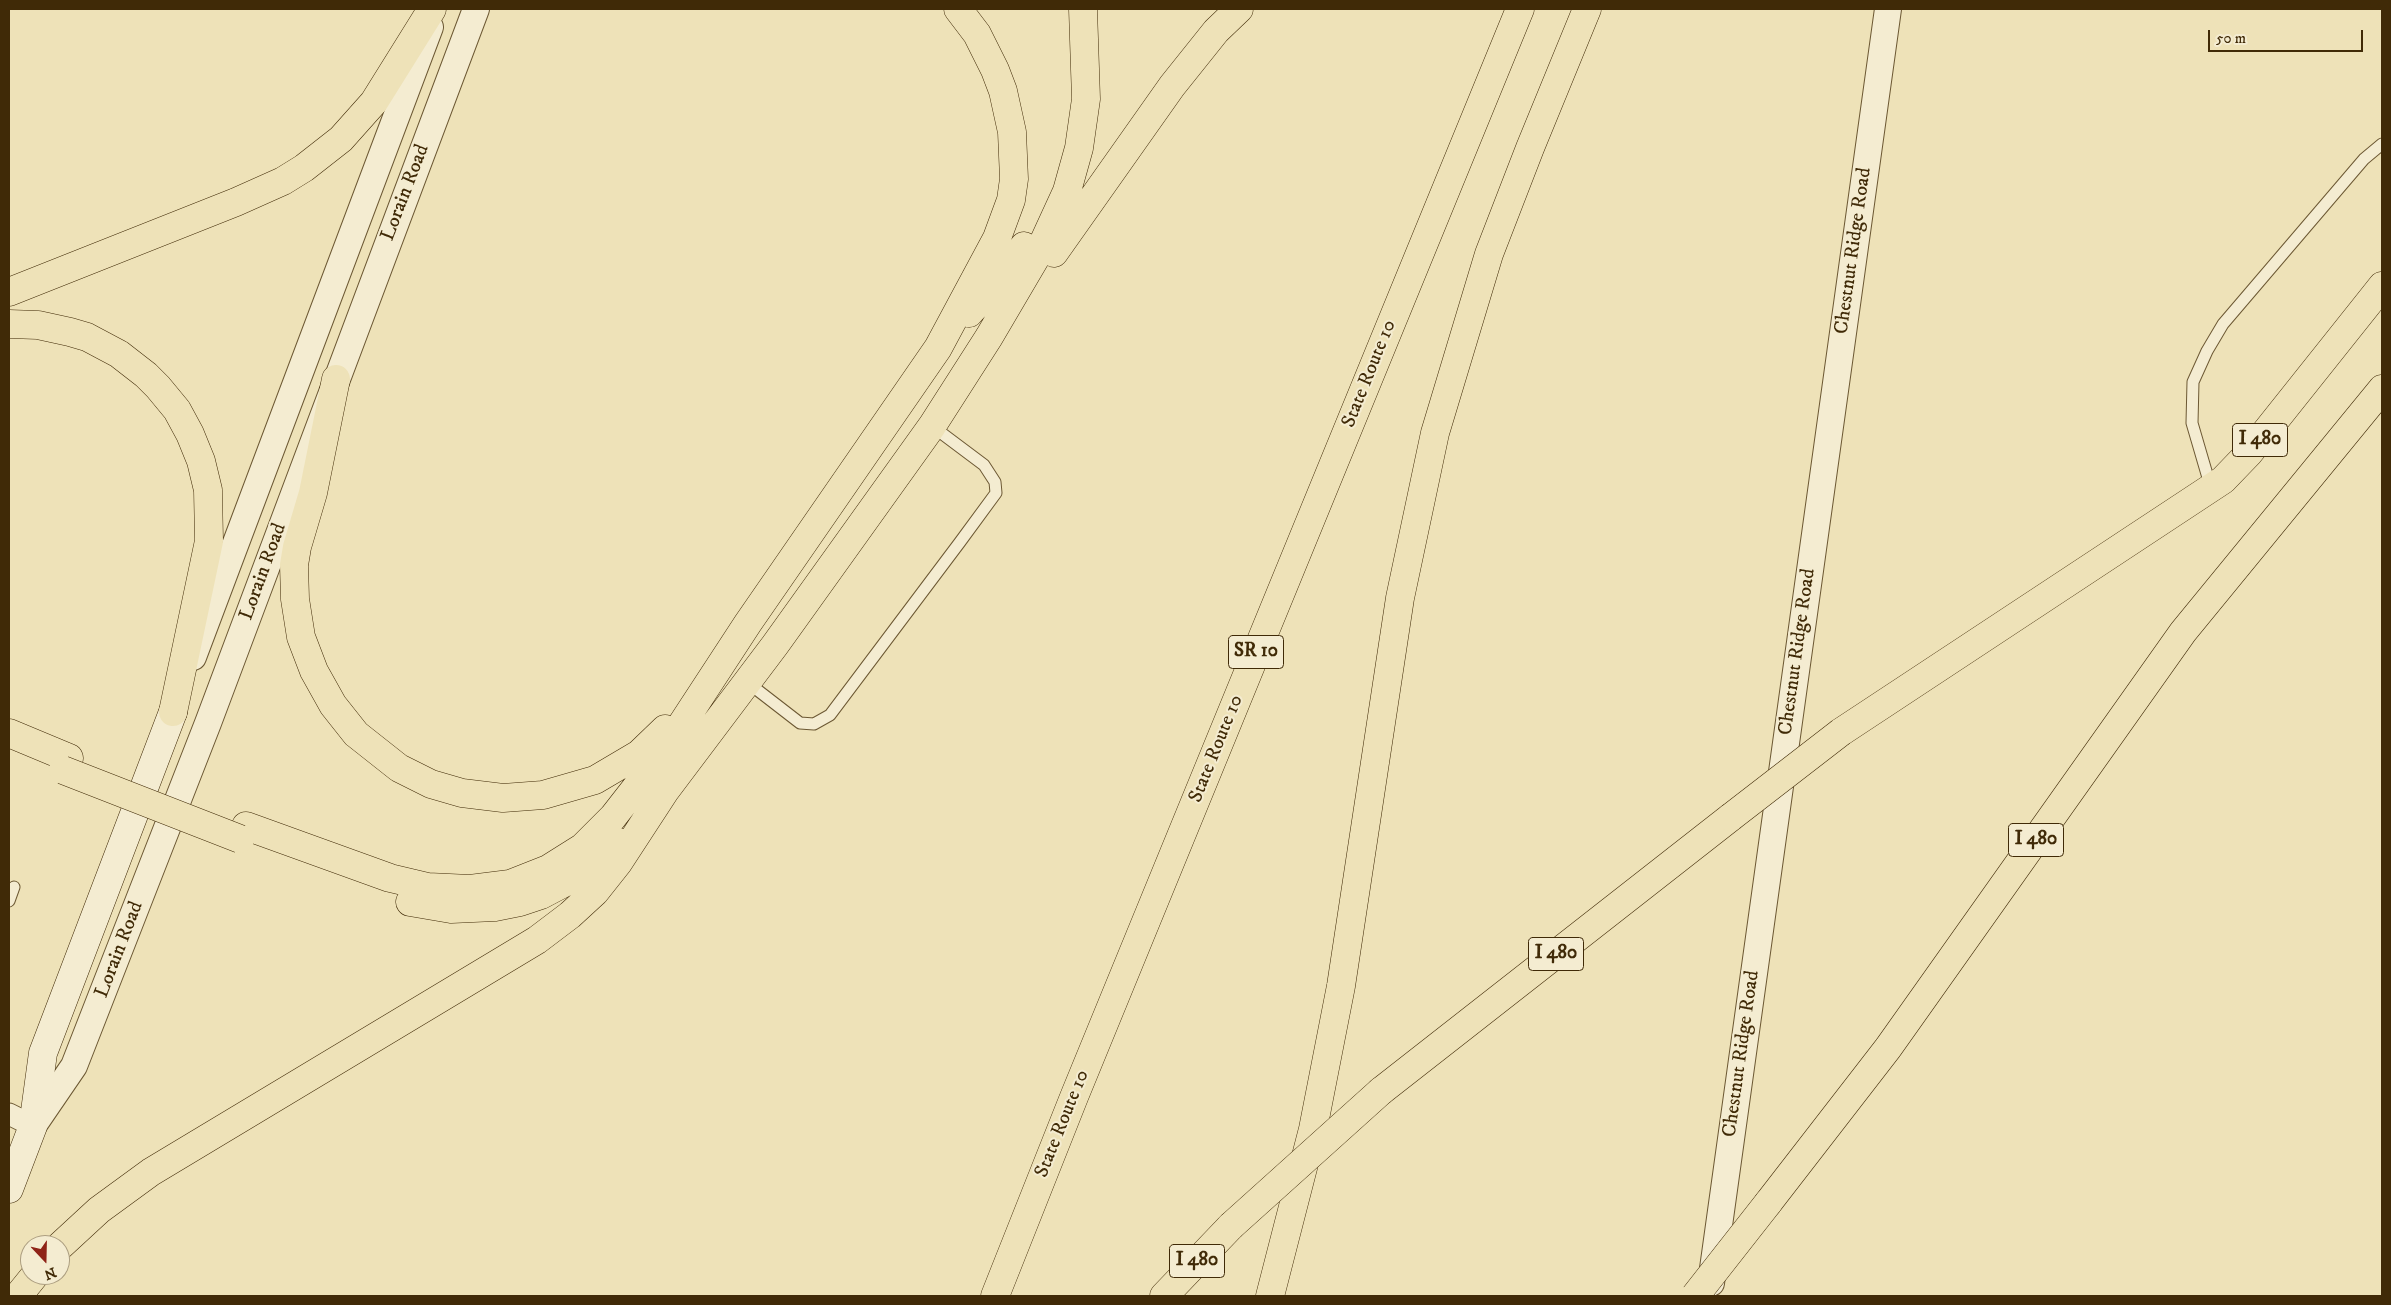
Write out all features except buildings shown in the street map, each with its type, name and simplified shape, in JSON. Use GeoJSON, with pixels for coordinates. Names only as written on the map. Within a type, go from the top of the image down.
{"type":"FeatureCollection","features":[{"type":"Feature","properties":{"kind":"highway"},"geometry":{"type":"LineString","coordinates":[[9,292],[236,202],[283,181],[304,168],[342,139],[374,102],[432,9]]}},
{"type":"Feature","properties":{"kind":"highway"},"geometry":{"type":"LineString","coordinates":[[243,833],[428,887],[450,889],[490,888],[530,878],[566,860],[583,847],[613,817],[663,753],[711,678],[938,348],[997,238],[1010,200],[1014,179],[1012,132],[1003,91],[987,52],[958,9]]}},
{"type":"Feature","properties":{"kind":"highway"},"geometry":{"type":"LineString","coordinates":[[938,348],[1006,272],[1023,248],[1047,203],[1061,160],[1068,117],[1069,9]]}},
{"type":"Feature","properties":{"kind":"highway"},"geometry":{"type":"LineString","coordinates":[[70,1237],[99,1210],[151,1172],[554,928],[583,904],[606,878],[665,791],[747,682],[932,426],[989,337],[1050,230],[1074,170],[1086,99],[1083,9]]}},
{"type":"Feature","properties":{"kind":"highway"},"geometry":{"type":"LineString","coordinates":[[989,337],[1049,259],[1178,78],[1216,32],[1239,9]]}},
{"type":"Feature","properties":{"kind":"highway","name":"State Route 10"},"geometry":{"type":"LineString","coordinates":[[995,1296],[1085,1069],[1520,9]]}},
{"type":"Feature","properties":{"kind":"highway"},"geometry":{"type":"LineString","coordinates":[[1270,1296],[1313,1129],[1341,986],[1400,598],[1435,432],[1490,254],[1530,148],[1587,9]]}},
{"type":"Feature","properties":{"kind":"highway","name":"I 480"},"geometry":{"type":"LineString","coordinates":[[1164,1296],[1231,1226],[1381,1091],[1841,732],[2211,488],[2244,459],[2382,286]]}},
{"type":"Feature","properties":{"kind":"highway"},"geometry":{"type":"LineString","coordinates":[[9,324],[38,325],[70,332],[87,337],[119,354],[158,387],[177,410],[190,434],[206,483],[210,506],[210,532],[207,558],[173,712]]}},
{"type":"Feature","properties":{"kind":"highway"},"geometry":{"type":"LineString","coordinates":[[336,379],[313,493],[297,547],[294,565],[295,599],[306,653],[323,688],[345,721],[383,757],[399,768],[431,784],[462,793],[503,798],[523,798],[562,791],[595,780],[639,754],[653,743],[711,678]]}},
{"type":"Feature","properties":{"kind":"highway","name":"I 480"},"geometry":{"type":"LineString","coordinates":[[1695,1296],[1888,1048],[2183,632],[2382,389]]}},
{"type":"Feature","properties":{"kind":"highway"},"geometry":{"type":"LineString","coordinates":[[9,733],[66,764]]}},
{"type":"Feature","properties":{"kind":"highway"},"geometry":{"type":"LineString","coordinates":[[9,749],[66,764],[243,833],[359,886],[402,900],[451,909],[495,907],[541,895],[579,875],[609,851],[665,791]]}},
{"type":"Feature","properties":{"kind":"highway"},"geometry":{"type":"LineString","coordinates":[[18,1296],[27,1285]]}},
{"type":"Feature","properties":{"kind":"main road","name":"Lorain Road"},"geometry":{"type":"LineString","coordinates":[[9,1189],[21,1120],[43,1053],[173,712]]}},
{"type":"Feature","properties":{"kind":"street","name":"Lorain Road"},"geometry":{"type":"LineString","coordinates":[[173,712],[417,58],[438,9]]}},
{"type":"Feature","properties":{"kind":"street","name":"Lorain Road"},"geometry":{"type":"LineString","coordinates":[[21,1120],[74,1066],[208,723],[476,9]]}},
{"type":"Feature","properties":{"kind":"street","name":"Chestnut Ridge Road"},"geometry":{"type":"LineString","coordinates":[[1709,1296],[1888,9]]}},
{"type":"Feature","properties":{"kind":"street"},"geometry":{"type":"LineString","coordinates":[[417,58],[453,70]]}},
{"type":"Feature","properties":{"kind":"lane"},"geometry":{"type":"LineString","coordinates":[[2211,488],[2192,423],[2193,382],[2207,351],[2223,324],[2364,159],[2382,144]]}},
{"type":"Feature","properties":{"kind":"lane"},"geometry":{"type":"LineString","coordinates":[[747,682],[800,723],[814,724],[830,715],[996,493],[995,482],[984,465],[932,426]]}},
{"type":"Feature","properties":{"kind":"lane"},"geometry":{"type":"LineString","coordinates":[[9,901],[14,888]]}}]}
